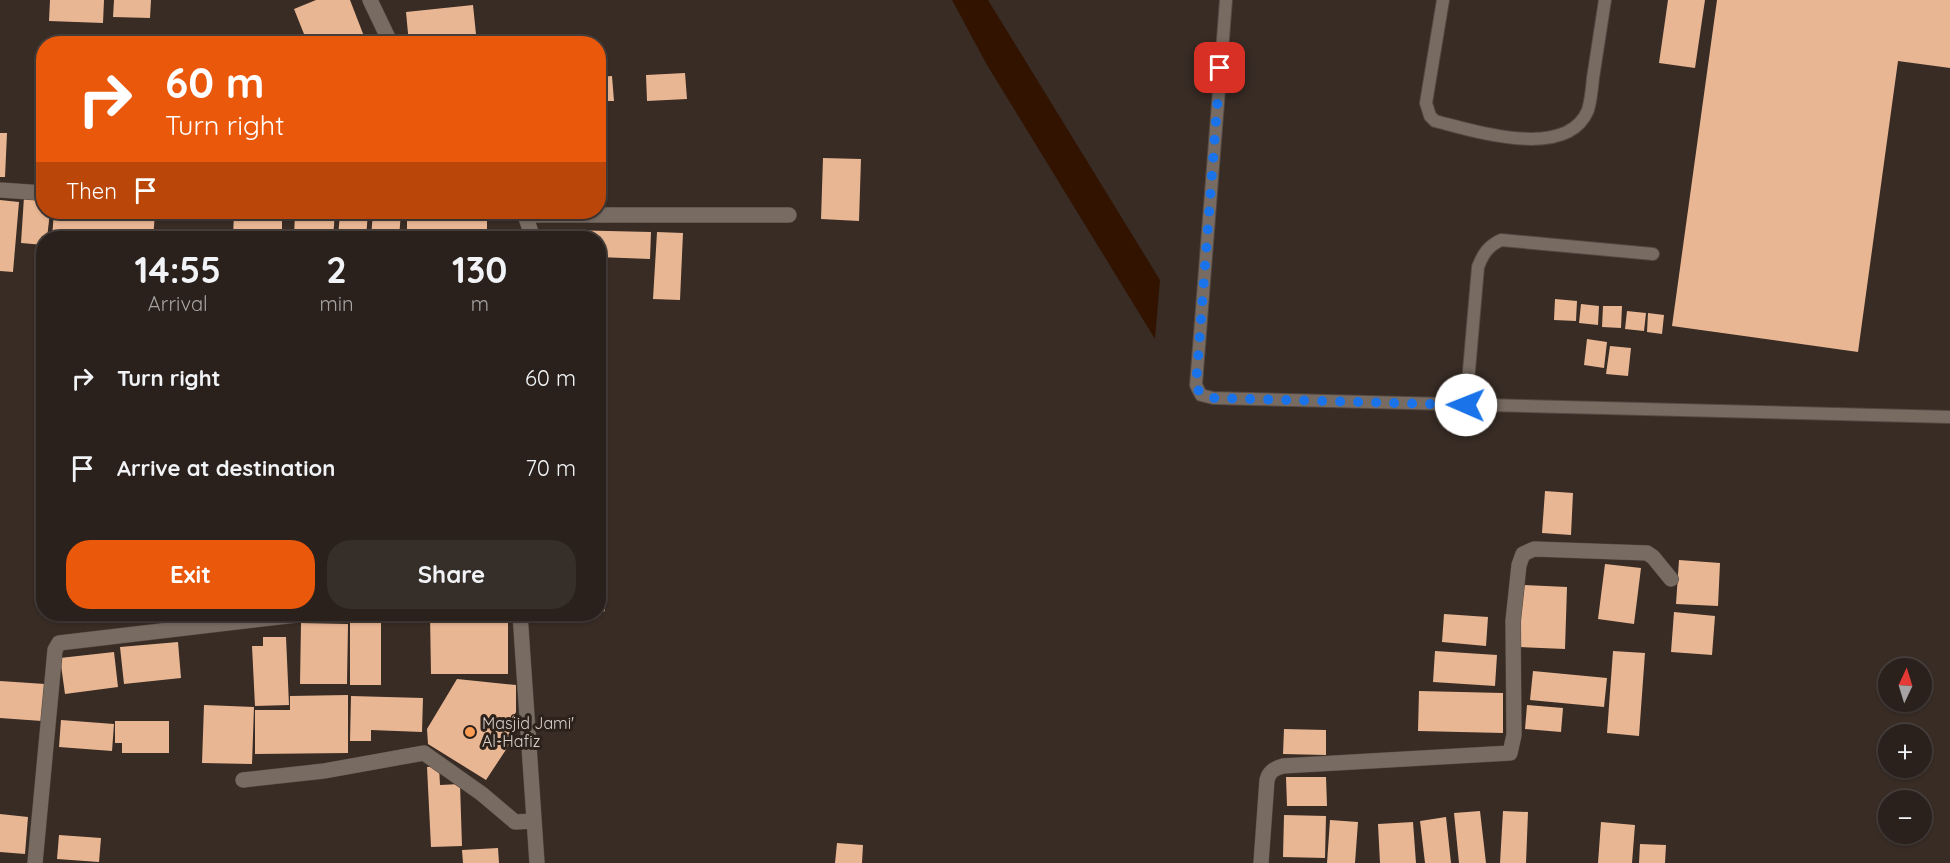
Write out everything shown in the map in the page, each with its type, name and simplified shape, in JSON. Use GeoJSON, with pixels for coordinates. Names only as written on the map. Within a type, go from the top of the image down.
{"type":"FeatureCollection","features":[{"type":"Feature","properties":{"kind":"street"},"geometry":{"type":"LineString","coordinates":[[369,0],[387,36]]}},
{"type":"Feature","properties":{"kind":"street"},"geometry":{"type":"LineString","coordinates":[[0,190],[36,192]]}},
{"type":"Feature","properties":{"kind":"street"},"geometry":{"type":"LineString","coordinates":[[606,214],[789,215]]}},
{"type":"Feature","properties":{"kind":"street"},"geometry":{"type":"LineString","coordinates":[[1261,863],[1267,780],[1268,775],[1275,768],[1509,753],[1514,735],[1513,621],[1519,565],[1523,554],[1534,549],[1647,553],[1671,579]]}},
{"type":"Feature","properties":{"kind":"street"},"geometry":{"type":"LineString","coordinates":[[35,863],[55,650],[59,643],[246,621]]}},
{"type":"Feature","properties":{"kind":"street"},"geometry":{"type":"LineString","coordinates":[[520,621],[537,863]]}},
{"type":"Feature","properties":{"kind":"street"},"geometry":{"type":"LineString","coordinates":[[243,780],[324,771],[424,753],[482,794],[515,822],[534,821]]}},
{"type":"Feature","properties":{"kind":"lane"},"geometry":{"type":"LineString","coordinates":[[1226,0],[1196,385],[1206,398],[1950,417]]}},
{"type":"Feature","properties":{"kind":"lane"},"geometry":{"type":"LineString","coordinates":[[1443,0],[1426,103],[1430,116],[1435,121],[1493,136],[1548,139],[1565,135],[1576,127],[1588,108],[1605,0]]}},
{"type":"Feature","properties":{"kind":"lane"},"geometry":{"type":"LineString","coordinates":[[1466,405],[1476,275],[1484,254],[1491,245],[1501,240],[1653,254]]}},
{"type":"Feature","properties":{"kind":"shaded area"},"geometry":{"type":"Polygon","coordinates":[[[952,0],[988,0],[1160,280],[1155,339],[987,65],[952,0]]]}},
{"type":"Feature","properties":{"kind":"building"},"geometry":{"type":"Polygon","coordinates":[[[50,0],[104,0],[103,23],[49,21],[50,0]]]}},
{"type":"Feature","properties":{"kind":"building"},"geometry":{"type":"Polygon","coordinates":[[[114,0],[151,0],[150,18],[113,17],[114,0]]]}},
{"type":"Feature","properties":{"kind":"building"},"geometry":{"type":"Polygon","coordinates":[[[316,0],[350,0],[364,36],[305,36],[294,9],[316,0]]]}},
{"type":"Feature","properties":{"kind":"building"},"geometry":{"type":"Polygon","coordinates":[[[1668,0],[1705,0],[1695,68],[1659,63],[1668,0]]]}},
{"type":"Feature","properties":{"kind":"building"},"geometry":{"type":"Polygon","coordinates":[[[1717,0],[1950,0],[1950,68],[1898,61],[1858,352],[1672,326],[1717,0]]]}},
{"type":"Feature","properties":{"kind":"building"},"geometry":{"type":"Polygon","coordinates":[[[473,5],[476,36],[408,36],[406,12],[473,5]]]}},
{"type":"Feature","properties":{"kind":"building"},"geometry":{"type":"Polygon","coordinates":[[[685,73],[687,99],[647,101],[646,75],[685,73]]]}},
{"type":"Feature","properties":{"kind":"building"},"geometry":{"type":"Polygon","coordinates":[[[606,76],[612,76],[614,101],[606,101],[606,76]]]}},
{"type":"Feature","properties":{"kind":"building"},"geometry":{"type":"Polygon","coordinates":[[[0,133],[7,133],[5,177],[0,177],[0,133]]]}},
{"type":"Feature","properties":{"kind":"building"},"geometry":{"type":"Polygon","coordinates":[[[823,158],[861,159],[859,221],[821,219],[823,158]]]}},
{"type":"Feature","properties":{"kind":"building"},"geometry":{"type":"Polygon","coordinates":[[[24,197],[36,198],[36,219],[49,219],[48,231],[36,231],[36,244],[21,243],[24,197]]]}},
{"type":"Feature","properties":{"kind":"building"},"geometry":{"type":"Polygon","coordinates":[[[0,200],[19,202],[13,272],[0,271],[0,200]]]}},
{"type":"Feature","properties":{"kind":"building"},"geometry":{"type":"Polygon","coordinates":[[[53,219],[155,219],[154,231],[53,231],[53,219]]]}},
{"type":"Feature","properties":{"kind":"building"},"geometry":{"type":"Polygon","coordinates":[[[234,219],[282,219],[282,231],[233,231],[234,219]]]}},
{"type":"Feature","properties":{"kind":"building"},"geometry":{"type":"Polygon","coordinates":[[[295,219],[334,219],[334,231],[294,231],[295,219]]]}},
{"type":"Feature","properties":{"kind":"building"},"geometry":{"type":"Polygon","coordinates":[[[339,219],[367,219],[367,231],[339,231],[339,219]]]}},
{"type":"Feature","properties":{"kind":"building"},"geometry":{"type":"Polygon","coordinates":[[[372,219],[400,219],[400,231],[372,231],[372,219]]]}},
{"type":"Feature","properties":{"kind":"building"},"geometry":{"type":"Polygon","coordinates":[[[407,219],[487,219],[487,231],[407,231],[407,219]]]}},
{"type":"Feature","properties":{"kind":"building"},"geometry":{"type":"Polygon","coordinates":[[[566,230],[651,232],[650,259],[606,257],[606,231],[566,230]]]}},
{"type":"Feature","properties":{"kind":"building"},"geometry":{"type":"Polygon","coordinates":[[[657,232],[683,233],[680,300],[653,299],[657,232]]]}},
{"type":"Feature","properties":{"kind":"building"},"geometry":{"type":"Polygon","coordinates":[[[1555,299],[1577,301],[1576,321],[1554,320],[1555,299]]]}},
{"type":"Feature","properties":{"kind":"building"},"geometry":{"type":"Polygon","coordinates":[[[1581,304],[1599,306],[1598,325],[1579,323],[1581,304]]]}},
{"type":"Feature","properties":{"kind":"building"},"geometry":{"type":"Polygon","coordinates":[[[1603,306],[1622,306],[1621,328],[1602,327],[1603,306]]]}},
{"type":"Feature","properties":{"kind":"building"},"geometry":{"type":"Polygon","coordinates":[[[1627,311],[1646,313],[1644,331],[1625,329],[1627,311]]]}},
{"type":"Feature","properties":{"kind":"building"},"geometry":{"type":"Polygon","coordinates":[[[1648,313],[1664,315],[1662,334],[1647,332],[1648,313]]]}},
{"type":"Feature","properties":{"kind":"building"},"geometry":{"type":"Polygon","coordinates":[[[1587,339],[1607,342],[1604,368],[1584,365],[1587,339]]]}},
{"type":"Feature","properties":{"kind":"building"},"geometry":{"type":"Polygon","coordinates":[[[1610,346],[1631,348],[1628,376],[1606,374],[1610,346]]]}},
{"type":"Feature","properties":{"kind":"building"},"geometry":{"type":"Polygon","coordinates":[[[1545,491],[1573,493],[1571,535],[1542,533],[1545,491]]]}},
{"type":"Feature","properties":{"kind":"building"},"geometry":{"type":"Polygon","coordinates":[[[1679,560],[1720,563],[1718,606],[1676,604],[1679,560]]]}},
{"type":"Feature","properties":{"kind":"building"},"geometry":{"type":"Polygon","coordinates":[[[1605,564],[1641,568],[1634,624],[1598,619],[1605,564]]]}},
{"type":"Feature","properties":{"kind":"building"},"geometry":{"type":"Polygon","coordinates":[[[1522,585],[1567,587],[1565,649],[1519,647],[1522,585]]]}},
{"type":"Feature","properties":{"kind":"building"},"geometry":{"type":"Polygon","coordinates":[[[1674,612],[1715,616],[1712,655],[1671,652],[1674,612]]]}},
{"type":"Feature","properties":{"kind":"building"},"geometry":{"type":"Polygon","coordinates":[[[1444,614],[1488,617],[1486,646],[1442,642],[1444,614]]]}},
{"type":"Feature","properties":{"kind":"building"},"geometry":{"type":"Polygon","coordinates":[[[146,621],[185,621],[185,625],[146,621]]]}},
{"type":"Feature","properties":{"kind":"building"},"geometry":{"type":"Polygon","coordinates":[[[350,621],[381,621],[381,685],[350,685],[350,621]]]}},
{"type":"Feature","properties":{"kind":"building"},"geometry":{"type":"Polygon","coordinates":[[[430,621],[508,621],[508,674],[431,674],[430,621]]]}},
{"type":"Feature","properties":{"kind":"building"},"geometry":{"type":"Polygon","coordinates":[[[301,623],[348,624],[347,684],[300,684],[301,623]]]}},
{"type":"Feature","properties":{"kind":"building"},"geometry":{"type":"Polygon","coordinates":[[[263,637],[286,637],[289,705],[255,706],[252,646],[263,646],[263,637]]]}},
{"type":"Feature","properties":{"kind":"building"},"geometry":{"type":"Polygon","coordinates":[[[178,642],[181,678],[124,684],[120,647],[178,642]]]}},
{"type":"Feature","properties":{"kind":"building"},"geometry":{"type":"Polygon","coordinates":[[[1435,651],[1497,655],[1495,686],[1433,682],[1435,651]]]}},
{"type":"Feature","properties":{"kind":"building"},"geometry":{"type":"Polygon","coordinates":[[[1613,651],[1645,653],[1639,736],[1607,733],[1613,651]]]}},
{"type":"Feature","properties":{"kind":"building"},"geometry":{"type":"Polygon","coordinates":[[[114,652],[118,687],[65,694],[60,658],[114,652]]]}},
{"type":"Feature","properties":{"kind":"building"},"geometry":{"type":"Polygon","coordinates":[[[1533,671],[1607,678],[1604,707],[1530,700],[1533,671]]]}},
{"type":"Feature","properties":{"kind":"building","name":"Masjid Jami' Al-Hafiz"},"geometry":{"type":"Polygon","coordinates":[[[457,679],[516,685],[516,712],[508,727],[515,736],[486,780],[428,744],[427,729],[457,679]]]}},
{"type":"Feature","properties":{"kind":"building"},"geometry":{"type":"Polygon","coordinates":[[[0,681],[45,684],[42,721],[0,718],[0,681]]]}},
{"type":"Feature","properties":{"kind":"building"},"geometry":{"type":"Polygon","coordinates":[[[1419,691],[1503,693],[1503,733],[1418,731],[1419,691]]]}},
{"type":"Feature","properties":{"kind":"building"},"geometry":{"type":"Polygon","coordinates":[[[348,695],[348,753],[255,754],[255,710],[290,710],[290,696],[348,695]]]}},
{"type":"Feature","properties":{"kind":"building"},"geometry":{"type":"Polygon","coordinates":[[[351,696],[423,698],[422,732],[371,730],[371,741],[350,741],[351,696]]]}},
{"type":"Feature","properties":{"kind":"building"},"geometry":{"type":"Polygon","coordinates":[[[204,705],[254,707],[252,764],[202,763],[204,705]]]}},
{"type":"Feature","properties":{"kind":"building"},"geometry":{"type":"Polygon","coordinates":[[[1527,705],[1563,708],[1561,732],[1525,729],[1527,705]]]}},
{"type":"Feature","properties":{"kind":"building"},"geometry":{"type":"Polygon","coordinates":[[[61,720],[114,724],[112,751],[59,747],[61,720]]]}},
{"type":"Feature","properties":{"kind":"building"},"geometry":{"type":"Polygon","coordinates":[[[115,721],[169,721],[169,753],[122,753],[122,743],[115,743],[115,721]]]}},
{"type":"Feature","properties":{"kind":"building"},"geometry":{"type":"Polygon","coordinates":[[[1284,729],[1326,730],[1326,755],[1283,754],[1284,729]]]}},
{"type":"Feature","properties":{"kind":"building"},"geometry":{"type":"Polygon","coordinates":[[[439,766],[440,785],[460,784],[462,846],[431,847],[427,767],[439,766]]]}},
{"type":"Feature","properties":{"kind":"building"},"geometry":{"type":"Polygon","coordinates":[[[1286,777],[1326,777],[1327,806],[1287,806],[1286,777]]]}},
{"type":"Feature","properties":{"kind":"building"},"geometry":{"type":"Polygon","coordinates":[[[1480,811],[1486,863],[1459,863],[1454,813],[1480,811]]]}},
{"type":"Feature","properties":{"kind":"building"},"geometry":{"type":"Polygon","coordinates":[[[1503,811],[1528,812],[1526,863],[1500,863],[1503,811]]]}},
{"type":"Feature","properties":{"kind":"building"},"geometry":{"type":"Polygon","coordinates":[[[0,814],[28,817],[25,854],[0,852],[0,814]]]}},
{"type":"Feature","properties":{"kind":"building"},"geometry":{"type":"Polygon","coordinates":[[[1284,815],[1326,816],[1325,858],[1283,857],[1284,815]]]}},
{"type":"Feature","properties":{"kind":"building"},"geometry":{"type":"Polygon","coordinates":[[[1446,817],[1451,863],[1425,863],[1420,821],[1446,817]]]}},
{"type":"Feature","properties":{"kind":"building"},"geometry":{"type":"Polygon","coordinates":[[[1330,820],[1358,822],[1355,863],[1327,863],[1330,820]]]}},
{"type":"Feature","properties":{"kind":"building"},"geometry":{"type":"Polygon","coordinates":[[[1413,822],[1416,863],[1380,863],[1378,824],[1413,822]]]}},
{"type":"Feature","properties":{"kind":"building"},"geometry":{"type":"Polygon","coordinates":[[[1601,822],[1635,825],[1632,863],[1598,863],[1601,822]]]}},
{"type":"Feature","properties":{"kind":"building"},"geometry":{"type":"Polygon","coordinates":[[[59,835],[101,838],[99,862],[57,859],[59,835]]]}},
{"type":"Feature","properties":{"kind":"building"},"geometry":{"type":"Polygon","coordinates":[[[837,843],[863,845],[862,863],[835,863],[837,843]]]}},
{"type":"Feature","properties":{"kind":"building"},"geometry":{"type":"Polygon","coordinates":[[[1640,844],[1666,845],[1665,863],[1639,863],[1640,844]]]}},
{"type":"Feature","properties":{"kind":"building"},"geometry":{"type":"Polygon","coordinates":[[[498,848],[499,863],[463,863],[462,850],[498,848]]]}},
{"type":"Feature","properties":{"kind":"place","name":"Masjid Jami' Al-Hafiz"},"geometry":{"type":"Point","coordinates":[470,732]}},
{"type":"Feature","properties":{"kind":"route"},"geometry":{"type":"LineString","coordinates":[[1220,68],[1196,385],[1201,395],[1206,398],[1466,405]]}}]}
